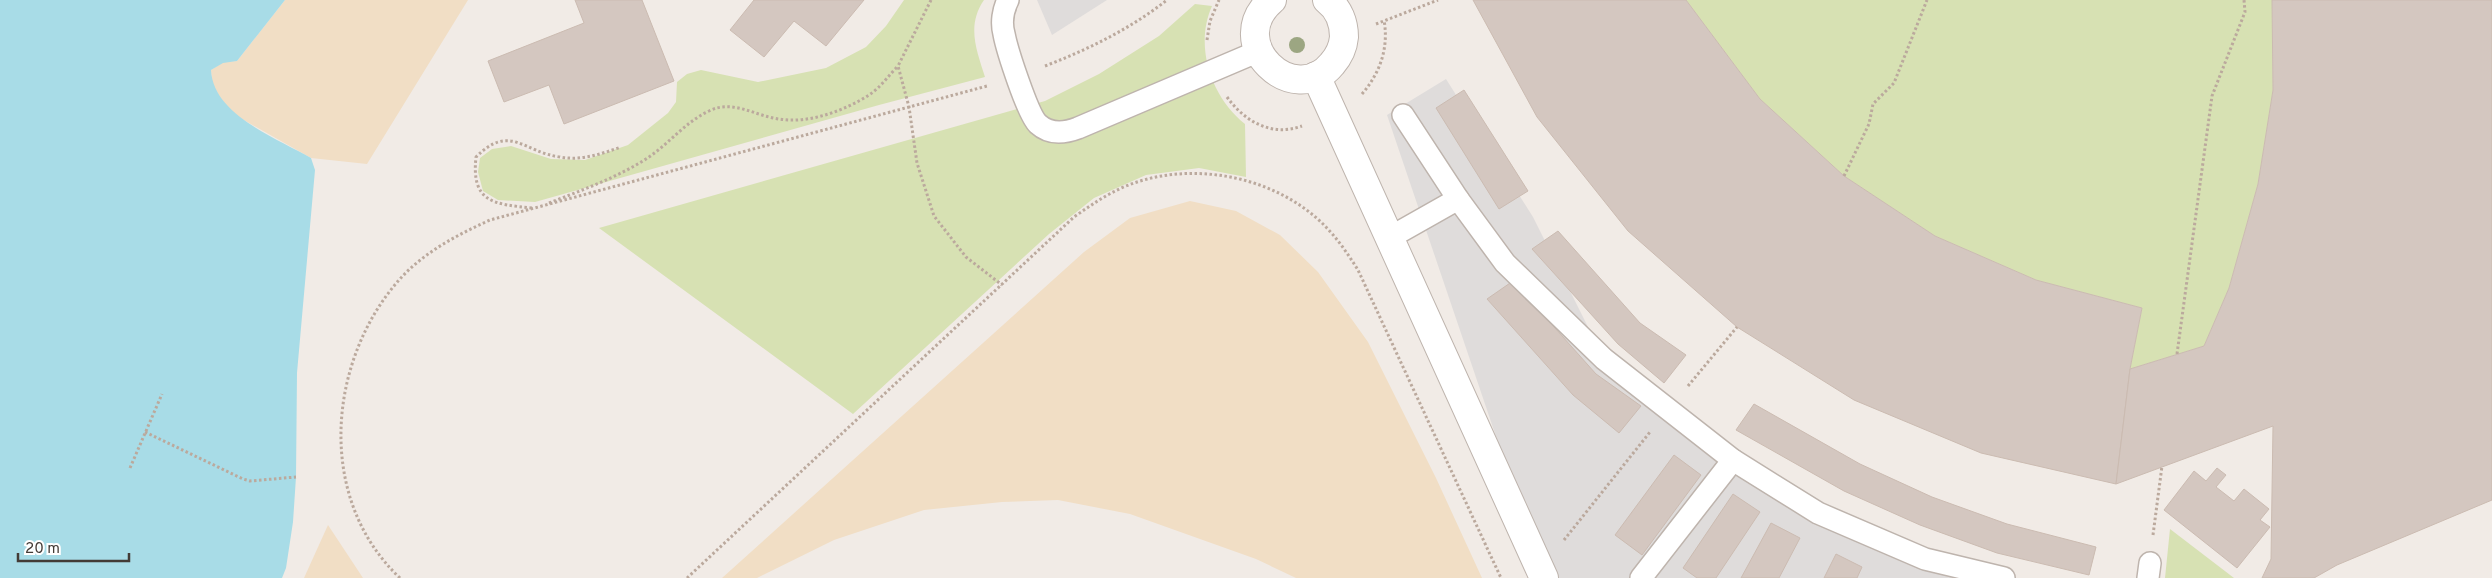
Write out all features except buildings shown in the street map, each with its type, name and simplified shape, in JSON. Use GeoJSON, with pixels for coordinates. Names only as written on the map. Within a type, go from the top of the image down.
{"type":"FeatureCollection","features":[{"type":"Feature","properties":{"kind":"street"},"geometry":{"type":"LineString","coordinates":[[1272,0],[1258,19],[1255,33],[1258,51],[1274,71],[1287,78],[1301,80],[1316,76],[1328,68],[1338,57],[1344,44],[1340,15],[1327,0]]}},
{"type":"Feature","properties":{"kind":"street"},"geometry":{"type":"LineString","coordinates":[[1316,76],[1542,574]]}},
{"type":"Feature","properties":{"kind":"lane"},"geometry":{"type":"LineString","coordinates":[[1008,0],[1003,18],[1004,34],[1032,118],[1039,125],[1057,133],[1068,132],[1258,51]]}},
{"type":"Feature","properties":{"kind":"lane"},"geometry":{"type":"LineString","coordinates":[[1403,115],[1458,199],[1504,262],[1604,359],[1733,460],[1818,513],[1925,559],[2004,578]]}},
{"type":"Feature","properties":{"kind":"lane"},"geometry":{"type":"LineString","coordinates":[[1389,238],[1458,199]]}},
{"type":"Feature","properties":{"kind":"lane"},"geometry":{"type":"LineString","coordinates":[[1641,578],[1733,460]]}},
{"type":"Feature","properties":{"kind":"path"},"geometry":{"type":"LineString","coordinates":[[621,147],[582,158],[560,157],[511,140],[499,140],[486,147],[476,157],[475,181],[488,200],[498,205],[535,208],[618,175],[647,158],[691,122],[710,110],[749,109],[778,119],[803,120],[834,112],[870,94],[898,66],[931,0]]}},
{"type":"Feature","properties":{"kind":"path"},"geometry":{"type":"LineString","coordinates":[[400,578],[375,549],[360,523],[349,493],[342,461],[340,429],[343,397],[350,366],[362,335],[378,307],[400,279],[427,254],[457,235],[490,220],[1018,77],[1082,52],[1120,32],[1167,0]]}},
{"type":"Feature","properties":{"kind":"path"},"geometry":{"type":"LineString","coordinates":[[1344,36],[1438,0]]}},
{"type":"Feature","properties":{"kind":"path"},"geometry":{"type":"LineString","coordinates":[[1844,176],[1869,124],[1873,104],[1894,83],[1927,0]]}},
{"type":"Feature","properties":{"kind":"path"},"geometry":{"type":"LineString","coordinates":[[2177,354],[2212,96],[2245,12],[2244,0]]}},
{"type":"Feature","properties":{"kind":"path"},"geometry":{"type":"LineString","coordinates":[[898,66],[909,107],[917,163],[934,216],[966,257],[1002,285]]}},
{"type":"Feature","properties":{"kind":"path"},"geometry":{"type":"LineString","coordinates":[[687,578],[1074,217],[1099,199],[1127,186],[1157,177],[1188,173],[1229,177],[1248,181],[1275,191],[1300,206],[1323,224],[1342,246],[1358,270],[1501,578]]}},
{"type":"Feature","properties":{"kind":"path"},"geometry":{"type":"LineString","coordinates":[[1542,574],[1668,409],[1737,327]]}},
{"type":"Feature","properties":{"kind":"path"},"geometry":{"type":"LineString","coordinates":[[130,468],[162,394]]}},
{"type":"Feature","properties":{"kind":"path"},"geometry":{"type":"LineString","coordinates":[[145,432],[243,479],[250,481],[296,477]]}},
{"type":"Feature","properties":{"kind":"path"},"geometry":{"type":"LineString","coordinates":[[2149,571],[2162,466]]}},
{"type":"Feature","properties":{"kind":"green space"},"geometry":{"type":"Polygon","coordinates":[[[904,0],[984,0],[975,19],[974,29],[976,48],[985,77],[535,202],[498,200],[483,191],[478,172],[480,158],[492,149],[511,146],[551,159],[585,160],[628,145],[668,113],[676,102],[677,82],[687,74],[701,70],[758,82],[826,68],[866,47],[886,26],[904,0]]]}},
{"type":"Feature","properties":{"kind":"green space"},"geometry":{"type":"Polygon","coordinates":[[[1686,0],[2272,0],[2273,90],[2258,184],[2229,288],[2204,346],[2130,369],[2142,308],[2036,280],[1935,236],[1844,176],[1760,99],[1686,0]]]}},
{"type":"Feature","properties":{"kind":"green space"},"geometry":{"type":"Polygon","coordinates":[[[1195,4],[1212,6],[1207,21],[1205,38],[1209,70],[1223,100],[1245,124],[1246,177],[1199,168],[1146,175],[1094,198],[1049,234],[853,414],[599,228],[1045,101],[1099,74],[1159,36],[1195,4]]]}},
{"type":"Feature","properties":{"kind":"green space"},"geometry":{"type":"Polygon","coordinates":[[[2170,529],[2234,578],[2165,578],[2170,529]]]}},
{"type":"Feature","properties":{"kind":"sand"},"geometry":{"type":"Polygon","coordinates":[[[285,0],[468,0],[367,164],[311,158],[235,115],[223,102],[212,84],[211,70],[223,62],[237,61],[285,0]]]}},
{"type":"Feature","properties":{"kind":"sand"},"geometry":{"type":"Polygon","coordinates":[[[1190,201],[1236,211],[1280,235],[1318,272],[1368,342],[1436,478],[1482,578],[1296,578],[1256,559],[1130,514],[1058,500],[1002,502],[924,510],[834,540],[757,578],[722,578],[1084,252],[1130,218],[1190,201]]]}},
{"type":"Feature","properties":{"kind":"sand"},"geometry":{"type":"Polygon","coordinates":[[[328,525],[363,578],[304,578],[328,525]]]}},
{"type":"Feature","properties":{"kind":"shaded area"},"geometry":{"type":"Polygon","coordinates":[[[1037,0],[1107,0],[1052,35],[1037,0]]]}},
{"type":"Feature","properties":{"kind":"shaded area"},"geometry":{"type":"Polygon","coordinates":[[[1446,79],[1533,217],[1604,359],[1818,513],[1997,578],[1544,578],[1387,115],[1446,79]]]}},
{"type":"Feature","properties":{"kind":"water"},"geometry":{"type":"Polygon","coordinates":[[[0,0],[285,0],[237,61],[223,63],[211,70],[214,86],[223,100],[235,112],[265,133],[311,158],[315,170],[297,373],[296,477],[293,522],[286,568],[282,578],[0,578],[0,0]]]}}]}
